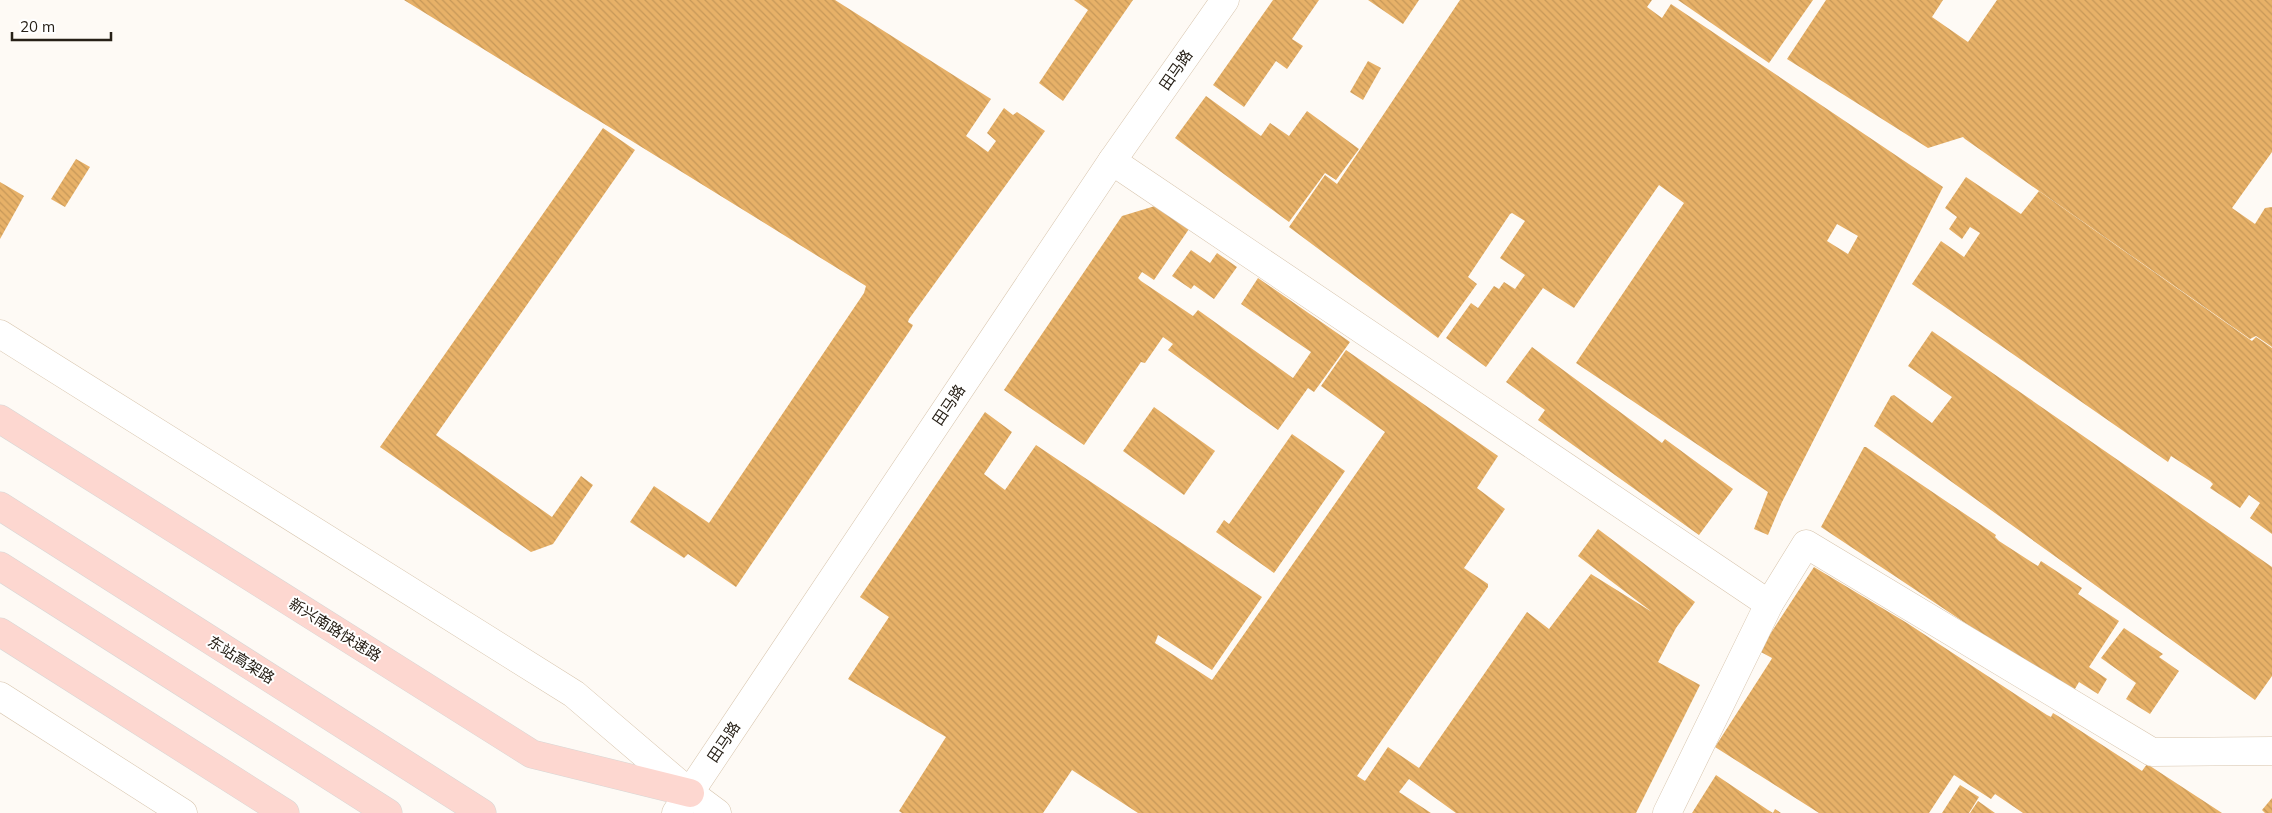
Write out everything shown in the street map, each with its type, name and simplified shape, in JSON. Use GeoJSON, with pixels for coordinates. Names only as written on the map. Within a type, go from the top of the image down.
{"type":"FeatureCollection","features":[{"type":"Feature","properties":{"kind":"main road","name":"新兴南路快速路"},"geometry":{"type":"LineString","coordinates":[[0,419],[532,754],[683,803]]}},
{"type":"Feature","properties":{"kind":"main road","name":"东站高架路"},"geometry":{"type":"LineString","coordinates":[[0,506],[482,813]]}},
{"type":"Feature","properties":{"kind":"main road"},"geometry":{"type":"LineString","coordinates":[[0,566],[388,813]]}},
{"type":"Feature","properties":{"kind":"main road"},"geometry":{"type":"LineString","coordinates":[[0,632],[285,813]]}},
{"type":"Feature","properties":{"kind":"street","name":"田马路"},"geometry":{"type":"LineString","coordinates":[[683,803],[1112,161],[1226,0]]}},
{"type":"Feature","properties":{"kind":"street"},"geometry":{"type":"LineString","coordinates":[[1112,161],[1768,604]]}},
{"type":"Feature","properties":{"kind":"street"},"geometry":{"type":"LineString","coordinates":[[0,334],[574,694],[683,803],[717,813]]}},
{"type":"Feature","properties":{"kind":"street"},"geometry":{"type":"LineString","coordinates":[[1667,813],[1768,604],[1806,544],[2152,752],[2272,751]]}},
{"type":"Feature","properties":{"kind":"street"},"geometry":{"type":"LineString","coordinates":[[0,696],[183,813]]}},
{"type":"Feature","properties":{"kind":"building"},"geometry":{"type":"Polygon","coordinates":[[[404,0],[835,0],[991,99],[966,136],[988,152],[996,141],[987,133],[1004,108],[1013,115],[1017,112],[1045,131],[909,319],[908,322],[913,325],[911,329],[736,587],[688,554],[684,558],[630,522],[654,486],[709,523],[864,293],[866,286],[404,0]]]}},
{"type":"Feature","properties":{"kind":"building"},"geometry":{"type":"Polygon","coordinates":[[[1074,0],[1133,0],[1063,101],[1039,83],[1088,10],[1074,0]]]}},
{"type":"Feature","properties":{"kind":"building"},"geometry":{"type":"Polygon","coordinates":[[[1273,0],[1319,0],[1292,39],[1303,46],[1287,69],[1276,61],[1244,107],[1213,85],[1273,0]]]}},
{"type":"Feature","properties":{"kind":"building"},"geometry":{"type":"Polygon","coordinates":[[[1368,0],[1419,0],[1403,24],[1368,0]]]}},
{"type":"Feature","properties":{"kind":"building"},"geometry":{"type":"Polygon","coordinates":[[[1460,0],[1652,0],[1647,7],[1662,18],[1671,4],[1943,187],[1782,502],[1768,535],[1754,529],[1768,492],[1576,363],[1684,203],[1659,185],[1574,308],[1543,288],[1486,367],[1446,338],[1471,303],[1478,308],[1494,286],[1499,289],[1504,282],[1515,289],[1525,275],[1500,258],[1525,221],[1512,213],[1510,214],[1468,277],[1477,284],[1438,338],[1289,227],[1325,175],[1337,184],[1460,0]],[[1837,224],[1827,241],[1848,254],[1858,236],[1837,224]]]}},
{"type":"Feature","properties":{"kind":"building"},"geometry":{"type":"Polygon","coordinates":[[[1678,0],[1813,0],[1769,63],[1678,0]]]}},
{"type":"Feature","properties":{"kind":"building"},"geometry":{"type":"Polygon","coordinates":[[[1826,0],[1943,0],[1932,17],[1968,42],[1997,0],[2272,0],[2272,152],[2232,208],[2255,224],[2265,208],[2272,207],[2272,347],[2256,336],[2250,339],[1963,137],[1928,148],[1787,59],[1826,0]]]}},
{"type":"Feature","properties":{"kind":"building"},"geometry":{"type":"Polygon","coordinates":[[[1368,61],[1381,68],[1363,100],[1350,92],[1368,61]]]}},
{"type":"Feature","properties":{"kind":"building"},"geometry":{"type":"Polygon","coordinates":[[[1206,96],[1261,136],[1270,123],[1289,136],[1307,111],[1359,149],[1336,180],[1325,173],[1289,222],[1175,138],[1206,96]]]}},
{"type":"Feature","properties":{"kind":"building"},"geometry":{"type":"Polygon","coordinates":[[[603,128],[635,150],[436,435],[552,517],[581,476],[593,485],[553,544],[531,552],[380,447],[603,128]]]}},
{"type":"Feature","properties":{"kind":"building"},"geometry":{"type":"Polygon","coordinates":[[[76,159],[90,167],[65,207],[51,199],[76,159]]]}},
{"type":"Feature","properties":{"kind":"building"},"geometry":{"type":"Polygon","coordinates":[[[1966,177],[2021,214],[2039,191],[2252,341],[2256,337],[2272,348],[2272,534],[2250,518],[2260,503],[2249,495],[2240,508],[2210,488],[2213,484],[2210,481],[2171,456],[2168,462],[1912,284],[1941,241],[1964,257],[1980,233],[1970,227],[1962,239],[1949,229],[1957,217],[1945,208],[1966,177]]]}},
{"type":"Feature","properties":{"kind":"building"},"geometry":{"type":"Polygon","coordinates":[[[0,182],[24,196],[0,239],[0,182]]]}},
{"type":"Feature","properties":{"kind":"building"},"geometry":{"type":"Polygon","coordinates":[[[1155,206],[1189,229],[1154,280],[1142,272],[1138,278],[1141,281],[1193,316],[1198,310],[1293,378],[1311,352],[1241,304],[1258,278],[1350,342],[1314,392],[1308,388],[1278,430],[1168,350],[1173,344],[1163,337],[1145,363],[1141,362],[1084,445],[1004,390],[1122,216],[1155,206]]]}},
{"type":"Feature","properties":{"kind":"building"},"geometry":{"type":"Polygon","coordinates":[[[1191,250],[1210,263],[1217,253],[1237,267],[1214,299],[1194,285],[1191,289],[1172,276],[1191,250]]]}},
{"type":"Feature","properties":{"kind":"building"},"geometry":{"type":"Polygon","coordinates":[[[1932,331],[2272,567],[2272,676],[2255,700],[1874,426],[1891,396],[1894,395],[1932,423],[1952,397],[1908,366],[1932,331]]]}},
{"type":"Feature","properties":{"kind":"building"},"geometry":{"type":"Polygon","coordinates":[[[1532,347],[1662,443],[1665,439],[1733,489],[1699,535],[1538,420],[1545,410],[1506,382],[1532,347]]]}},
{"type":"Feature","properties":{"kind":"building"},"geometry":{"type":"Polygon","coordinates":[[[1346,350],[1498,456],[1477,488],[1505,509],[1464,568],[1488,584],[1488,587],[1357,776],[1365,781],[1388,747],[1419,768],[1527,612],[1549,629],[1591,574],[1652,612],[1578,556],[1598,529],[1695,602],[1676,628],[1658,662],[1700,685],[1636,813],[1456,813],[1409,779],[1399,792],[1431,813],[1138,813],[1072,770],[1043,813],[902,813],[899,811],[946,737],[848,679],[889,617],[860,597],[985,412],[1012,432],[984,474],[1005,490],[1036,445],[1262,597],[1212,670],[1158,635],[1155,643],[1212,680],[1385,432],[1321,386],[1346,350]]]}},
{"type":"Feature","properties":{"kind":"building"},"geometry":{"type":"Polygon","coordinates":[[[1154,407],[1215,451],[1184,495],[1123,451],[1154,407]]]}},
{"type":"Feature","properties":{"kind":"building"},"geometry":{"type":"Polygon","coordinates":[[[1292,434],[1345,471],[1274,573],[1216,532],[1224,520],[1229,524],[1292,434]]]}},
{"type":"Feature","properties":{"kind":"building"},"geometry":{"type":"Polygon","coordinates":[[[1864,447],[1996,535],[1995,537],[1999,541],[2033,563],[2038,566],[2041,561],[2082,588],[2078,594],[2119,621],[2089,667],[2107,679],[2098,694],[2079,682],[2072,694],[1821,527],[1864,447]]]}},
{"type":"Feature","properties":{"kind":"building"},"geometry":{"type":"Polygon","coordinates":[[[1814,567],[1907,623],[2047,715],[2051,717],[2053,713],[2142,771],[2147,764],[2222,813],[2023,813],[1995,794],[1991,799],[1954,775],[1929,813],[1819,813],[1715,747],[1772,658],[1759,651],[1814,567]]]}},
{"type":"Feature","properties":{"kind":"building"},"geometry":{"type":"Polygon","coordinates":[[[2124,628],[2163,654],[2159,657],[2179,671],[2150,714],[2126,699],[2136,683],[2101,658],[2124,628]]]}},
{"type":"Feature","properties":{"kind":"building"},"geometry":{"type":"Polygon","coordinates":[[[1716,775],[1768,810],[1773,813],[1692,813],[1716,775]]]}},
{"type":"Feature","properties":{"kind":"building"},"geometry":{"type":"Polygon","coordinates":[[[1960,785],[1979,797],[1969,813],[1942,813],[1960,785]]]}},
{"type":"Feature","properties":{"kind":"building"},"geometry":{"type":"Polygon","coordinates":[[[2272,798],[2272,813],[2265,813],[2262,810],[2272,798]]]}},
{"type":"Feature","properties":{"kind":"building"},"geometry":{"type":"Polygon","coordinates":[[[1978,801],[1995,813],[1970,813],[1978,801]]]}},
{"type":"Feature","properties":{"kind":"building"},"geometry":{"type":"Polygon","coordinates":[[[1775,809],[1781,813],[1773,813],[1775,809]]]}}]}
